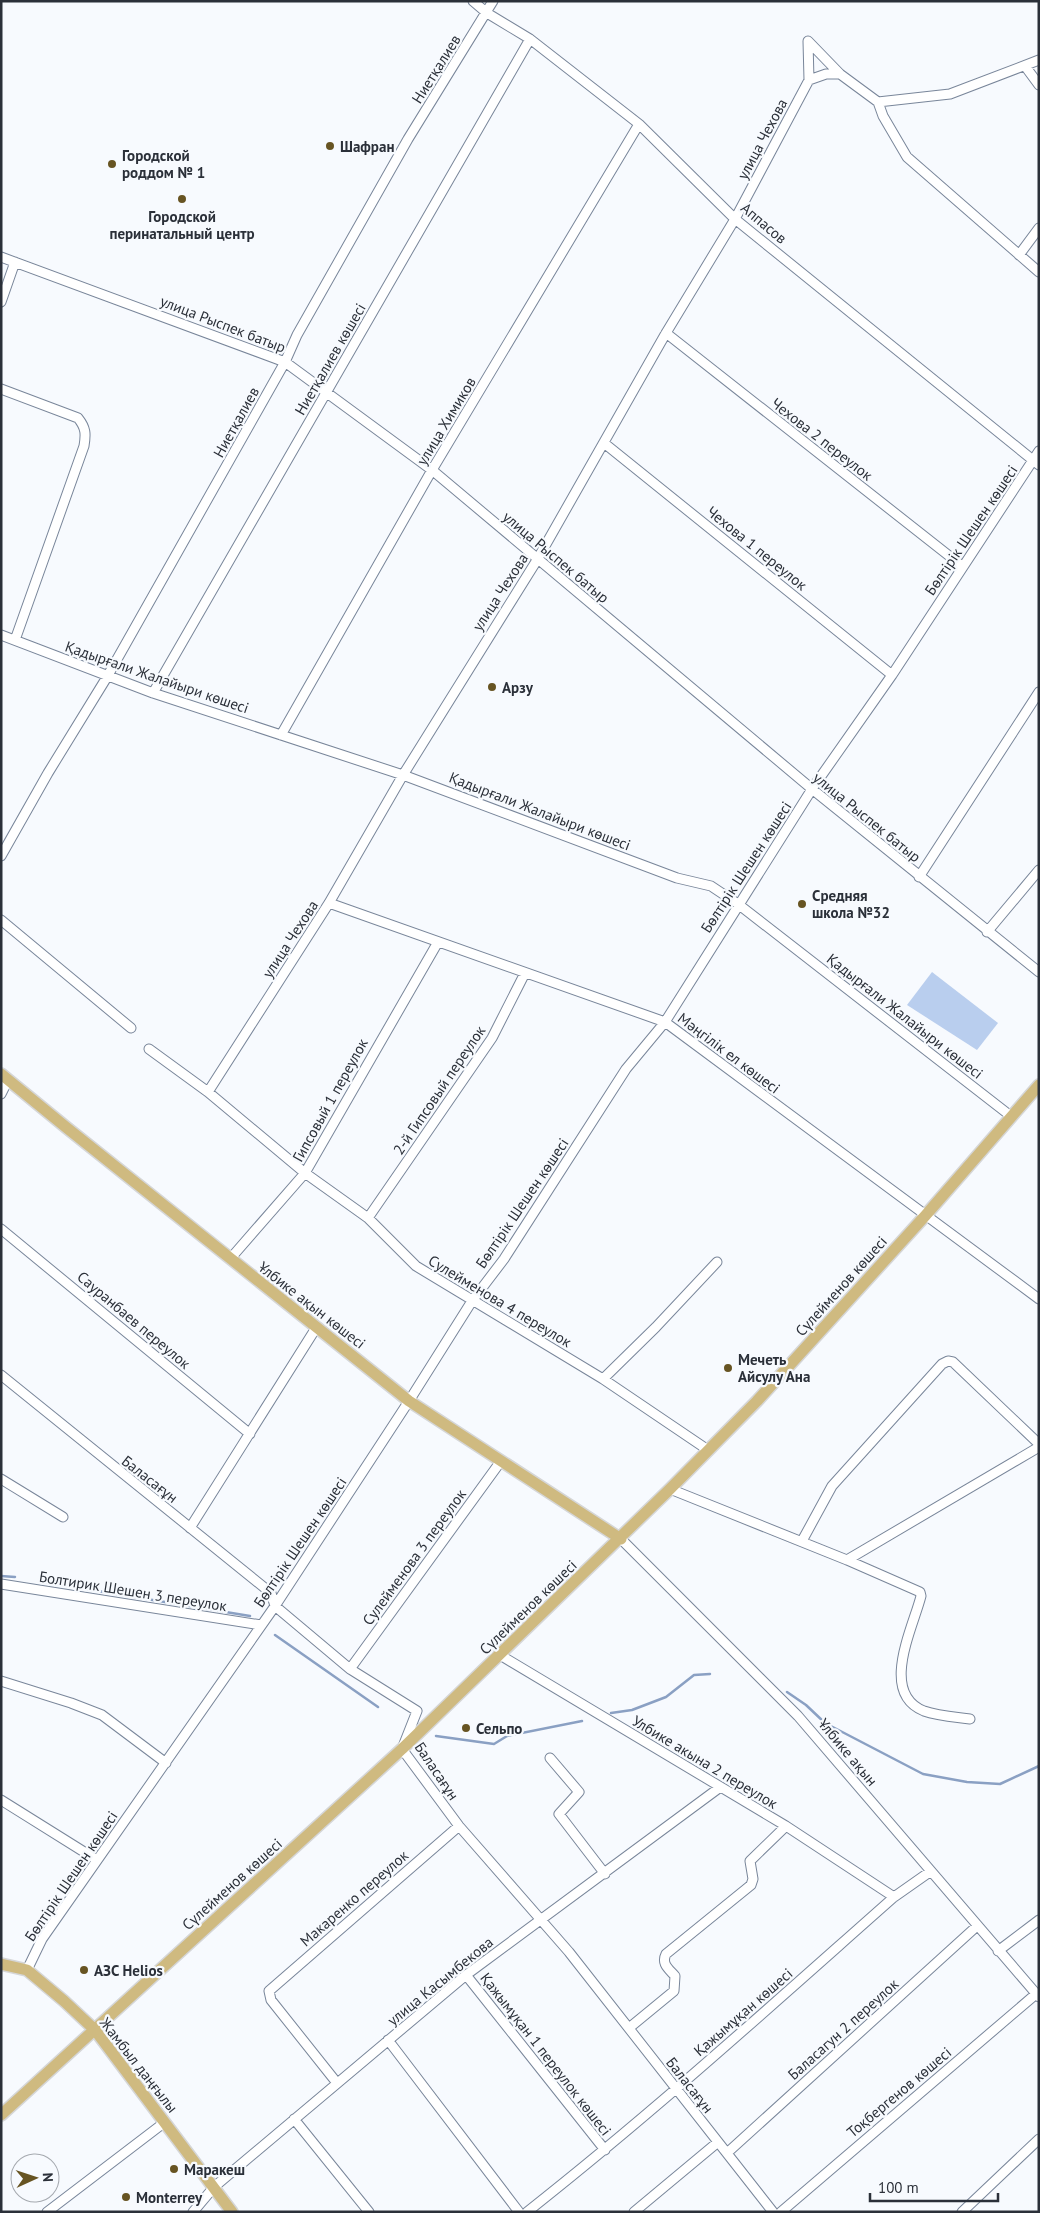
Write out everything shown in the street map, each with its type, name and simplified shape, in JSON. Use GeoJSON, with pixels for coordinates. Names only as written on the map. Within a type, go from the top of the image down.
{"type":"FeatureCollection","features":[{"type":"Feature","properties":{"kind":"main road","name":"Ұлбике ақын көшесі"},"geometry":{"type":"LineString","coordinates":[[5,1077],[409,1401],[620,1539]]}},
{"type":"Feature","properties":{"kind":"main road","name":"Сүлейменов көшесі"},"geometry":{"type":"LineString","coordinates":[[1,2115],[402,1749],[670,1490],[757,1401],[925,1216],[1039,1085]]}},
{"type":"Feature","properties":{"kind":"main road","name":"Жамбыл даңғылы"},"geometry":{"type":"LineString","coordinates":[[1,1964],[27,1970],[95,2030],[232,2212]]}},
{"type":"Feature","properties":{"kind":"street","name":"Аппасов"},"geometry":{"type":"LineString","coordinates":[[473,1],[530,39],[639,124],[736,219],[1036,463]]}},
{"type":"Feature","properties":{"kind":"street","name":"Ниетқалиев"},"geometry":{"type":"LineString","coordinates":[[1,856],[48,773],[108,676],[408,139],[493,1]]}},
{"type":"Feature","properties":{"kind":"street","name":"Ниетқалиев көшесі"},"geometry":{"type":"LineString","coordinates":[[153,692],[530,39]]}},
{"type":"Feature","properties":{"kind":"street","name":"улица Чехова"},"geometry":{"type":"LineString","coordinates":[[208,1092],[329,903],[403,775],[537,560],[666,333],[736,219],[809,80],[808,41],[840,74]]}},
{"type":"Feature","properties":{"kind":"street"},"geometry":{"type":"LineString","coordinates":[[878,102],[950,94],[1039,60]]}},
{"type":"Feature","properties":{"kind":"street"},"geometry":{"type":"LineString","coordinates":[[1024,66],[1039,85]]}},
{"type":"Feature","properties":{"kind":"street"},"geometry":{"type":"LineString","coordinates":[[809,80],[826,74],[840,74],[878,102],[883,116],[906,157],[1039,272]]}},
{"type":"Feature","properties":{"kind":"street","name":"улица Химиков"},"geometry":{"type":"LineString","coordinates":[[282,735],[432,470],[639,124]]}},
{"type":"Feature","properties":{"kind":"street"},"geometry":{"type":"LineString","coordinates":[[1019,254],[1039,228]]}},
{"type":"Feature","properties":{"kind":"street","name":"улица Рыспек батыр"},"geometry":{"type":"LineString","coordinates":[[1,257],[285,362],[432,470],[812,790],[1039,972]]}},
{"type":"Feature","properties":{"kind":"street"},"geometry":{"type":"LineString","coordinates":[[1,302],[15,262]]}},
{"type":"Feature","properties":{"kind":"street","name":"Чехова 2 переулок"},"geometry":{"type":"LineString","coordinates":[[666,333],[962,566]]}},
{"type":"Feature","properties":{"kind":"street"},"geometry":{"type":"LineString","coordinates":[[1,389],[78,418],[85,426],[86,432],[84,446],[15,640]]}},
{"type":"Feature","properties":{"kind":"street","name":"Чехова 1 переулок"},"geometry":{"type":"LineString","coordinates":[[604,443],[892,675]]}},
{"type":"Feature","properties":{"kind":"street","name":"Бөлтірік Шешен көшесі"},"geometry":{"type":"LineString","coordinates":[[27,1970],[42,1939],[275,1606],[472,1301],[504,1259],[626,1069],[665,1022],[812,790],[892,675],[962,566],[1036,463],[1039,451]]}},
{"type":"Feature","properties":{"kind":"street","name":"Қадырғали Жалайыри көшесі"},"geometry":{"type":"LineString","coordinates":[[1,635],[153,692],[403,775],[677,878],[711,886],[738,904],[1012,1117]]}},
{"type":"Feature","properties":{"kind":"street"},"geometry":{"type":"LineString","coordinates":[[919,877],[1039,692]]}},
{"type":"Feature","properties":{"kind":"street"},"geometry":{"type":"LineString","coordinates":[[987,932],[1039,870]]}},
{"type":"Feature","properties":{"kind":"street","name":"Мәңгілік ел көшесі"},"geometry":{"type":"LineString","coordinates":[[329,903],[665,1022],[1039,1299]]}},
{"type":"Feature","properties":{"kind":"street"},"geometry":{"type":"LineString","coordinates":[[1,920],[131,1028]]}},
{"type":"Feature","properties":{"kind":"street","name":"Гипсовый 1 переулок"},"geometry":{"type":"LineString","coordinates":[[230,1259],[305,1173],[438,942]]}},
{"type":"Feature","properties":{"kind":"street","name":"2-й Гипсовый переулок"},"geometry":{"type":"LineString","coordinates":[[368,1218],[492,1038],[525,974]]}},
{"type":"Feature","properties":{"kind":"street","name":"Сулейменова 4 переулок"},"geometry":{"type":"LineString","coordinates":[[149,1049],[208,1092],[305,1173],[368,1218],[416,1266],[603,1379],[708,1450]]}},
{"type":"Feature","properties":{"kind":"street"},"geometry":{"type":"LineString","coordinates":[[1,1094],[5,1077]]}},
{"type":"Feature","properties":{"kind":"street","name":"Сауранбаев переулок"},"geometry":{"type":"LineString","coordinates":[[1,1229],[250,1434]]}},
{"type":"Feature","properties":{"kind":"street"},"geometry":{"type":"LineString","coordinates":[[603,1379],[656,1327],[717,1262]]}},
{"type":"Feature","properties":{"kind":"street"},"geometry":{"type":"LineString","coordinates":[[190,1528],[316,1328]]}},
{"type":"Feature","properties":{"kind":"street"},"geometry":{"type":"LineString","coordinates":[[802,1541],[832,1486],[942,1364],[948,1361],[954,1362],[1039,1445],[847,1560]]}},
{"type":"Feature","properties":{"kind":"street","name":"Баласағұн"},"geometry":{"type":"LineString","coordinates":[[1,1375],[271,1593],[275,1606],[350,1669],[417,1711],[402,1749],[458,1826],[542,1920],[773,2212]]}},
{"type":"Feature","properties":{"kind":"street","name":"Сулейменова 3 переулок"},"geometry":{"type":"LineString","coordinates":[[350,1669],[501,1461]]}},
{"type":"Feature","properties":{"kind":"street"},"geometry":{"type":"LineString","coordinates":[[1,1479],[63,1518]]}},
{"type":"Feature","properties":{"kind":"street"},"geometry":{"type":"LineString","coordinates":[[670,1490],[802,1541],[920,1592],[921,1596],[903,1652],[900,1673],[907,1698],[924,1710],[970,1719]]}},
{"type":"Feature","properties":{"kind":"street","name":"Ұлбике ақын"},"geometry":{"type":"LineString","coordinates":[[620,1539],[798,1716],[1037,1996]]}},
{"type":"Feature","properties":{"kind":"street","name":"Болтирик Шешен 3 переулок"},"geometry":{"type":"LineString","coordinates":[[1,1584],[261,1625]]}},
{"type":"Feature","properties":{"kind":"street","name":"Улбике акына 2 переулок"},"geometry":{"type":"LineString","coordinates":[[500,1655],[711,1781],[719,1788],[786,1826],[894,1897]]}},
{"type":"Feature","properties":{"kind":"street"},"geometry":{"type":"LineString","coordinates":[[1,1681],[102,1715],[166,1763]]}},
{"type":"Feature","properties":{"kind":"street"},"geometry":{"type":"LineString","coordinates":[[550,1758],[579,1792],[559,1814],[605,1874]]}},
{"type":"Feature","properties":{"kind":"street","name":"улица Касымбекова"},"geometry":{"type":"LineString","coordinates":[[193,2212],[214,2187],[466,1975],[719,1788]]}},
{"type":"Feature","properties":{"kind":"street"},"geometry":{"type":"LineString","coordinates":[[1,1800],[98,1860]]}},
{"type":"Feature","properties":{"kind":"street","name":"Макаренко переулок"},"geometry":{"type":"LineString","coordinates":[[337,2083],[271,2000],[269,1991],[458,1826]]}},
{"type":"Feature","properties":{"kind":"street"},"geometry":{"type":"LineString","coordinates":[[628,2028],[674,1991],[675,1976],[665,1965],[664,1959],[666,1954],[751,1885],[753,1878],[750,1861],[786,1826]]}},
{"type":"Feature","properties":{"kind":"street","name":"Қажымұқан көшесі"},"geometry":{"type":"LineString","coordinates":[[527,2212],[605,2150],[677,2089],[894,1897],[931,1871]]}},
{"type":"Feature","properties":{"kind":"street"},"geometry":{"type":"LineString","coordinates":[[998,1951],[1039,1920]]}},
{"type":"Feature","properties":{"kind":"street","name":"Баласагун 2 переулок"},"geometry":{"type":"LineString","coordinates":[[727,2153],[977,1926]]}},
{"type":"Feature","properties":{"kind":"street","name":"Қажымұқан 1 переулок көшесі"},"geometry":{"type":"LineString","coordinates":[[466,1975],[605,2150]]}},
{"type":"Feature","properties":{"kind":"street","name":"Тоқбергенов көшесі"},"geometry":{"type":"LineString","coordinates":[[781,2212],[1037,1996]]}},
{"type":"Feature","properties":{"kind":"street"},"geometry":{"type":"LineString","coordinates":[[388,2040],[519,2212]]}},
{"type":"Feature","properties":{"kind":"street"},"geometry":{"type":"LineString","coordinates":[[294,2119],[369,2212]]}},
{"type":"Feature","properties":{"kind":"street"},"geometry":{"type":"LineString","coordinates":[[48,2212],[165,2122]]}},
{"type":"Feature","properties":{"kind":"street"},"geometry":{"type":"LineString","coordinates":[[962,2212],[1039,2139]]}},
{"type":"Feature","properties":{"kind":"street"},"geometry":{"type":"LineString","coordinates":[[634,2212],[718,2142]]}},
{"type":"Feature","properties":{"kind":"shaded area"},"geometry":{"type":"Polygon","coordinates":[[[932,972],[998,1023],[977,1050],[907,1005],[932,972]]]}},
{"type":"Feature","properties":{"kind":"waterway"},"geometry":{"type":"LineString","coordinates":[[1,1576],[15,1577]]}},
{"type":"Feature","properties":{"kind":"waterway"},"geometry":{"type":"LineString","coordinates":[[43,1582],[250,1616]]}},
{"type":"Feature","properties":{"kind":"waterway"},"geometry":{"type":"LineString","coordinates":[[275,1635],[378,1707]]}},
{"type":"Feature","properties":{"kind":"waterway"},"geometry":{"type":"LineString","coordinates":[[611,1713],[632,1710],[666,1697],[694,1675],[710,1674]]}},
{"type":"Feature","properties":{"kind":"waterway"},"geometry":{"type":"LineString","coordinates":[[787,1692],[806,1705],[825,1723],[923,1774],[967,1782],[1000,1784],[1039,1766]]}},
{"type":"Feature","properties":{"kind":"waterway"},"geometry":{"type":"LineString","coordinates":[[436,1736],[494,1744],[507,1736],[582,1721]]}},
{"type":"Feature","properties":{"kind":"place","name":"Шафран"},"geometry":{"type":"Point","coordinates":[330,146]}},
{"type":"Feature","properties":{"kind":"place","name":"Городской роддом № 1"},"geometry":{"type":"Point","coordinates":[112,164]}},
{"type":"Feature","properties":{"kind":"place","name":"Городской перинатальный центр"},"geometry":{"type":"Point","coordinates":[182,199]}},
{"type":"Feature","properties":{"kind":"place","name":"Арзу"},"geometry":{"type":"Point","coordinates":[492,687]}},
{"type":"Feature","properties":{"kind":"place","name":"Средняя школа №32"},"geometry":{"type":"Point","coordinates":[802,904]}},
{"type":"Feature","properties":{"kind":"place","name":"Мечеть Айсулу Ана"},"geometry":{"type":"Point","coordinates":[728,1368]}},
{"type":"Feature","properties":{"kind":"place","name":"Сельпо"},"geometry":{"type":"Point","coordinates":[466,1728]}},
{"type":"Feature","properties":{"kind":"place","name":"АЗС Helios"},"geometry":{"type":"Point","coordinates":[84,1970]}},
{"type":"Feature","properties":{"kind":"place","name":"Маракеш"},"geometry":{"type":"Point","coordinates":[174,2169]}},
{"type":"Feature","properties":{"kind":"place","name":"Monterrey"},"geometry":{"type":"Point","coordinates":[126,2197]}}]}
